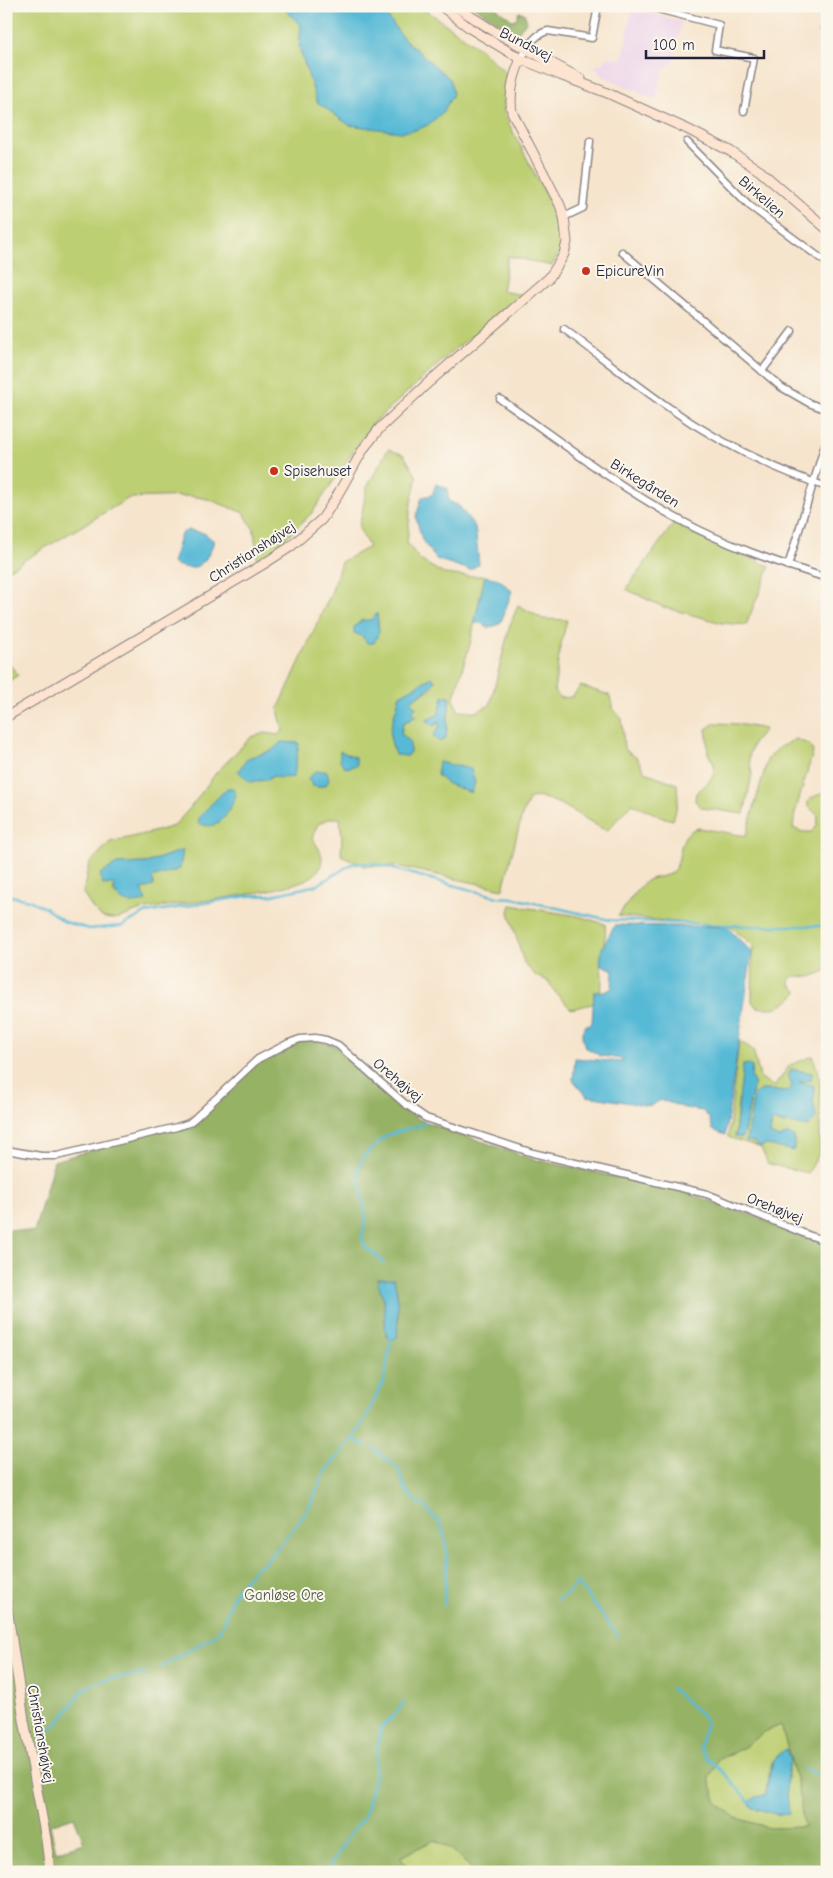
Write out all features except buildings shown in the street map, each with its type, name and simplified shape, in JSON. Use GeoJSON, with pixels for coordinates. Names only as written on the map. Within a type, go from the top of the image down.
{"type":"FeatureCollection","features":[{"type":"Feature","properties":{"kind":"street","name":"Bundsvej"},"geometry":{"type":"LineString","coordinates":[[441,6],[471,29],[521,59],[560,76],[606,92]]}},
{"type":"Feature","properties":{"kind":"street","name":"Bundsvej"},"geometry":{"type":"LineString","coordinates":[[456,6],[497,33],[606,92],[687,129],[746,160],[827,229]]}},
{"type":"Feature","properties":{"kind":"street"},"geometry":{"type":"LineString","coordinates":[[521,59],[537,35],[548,31],[592,38],[598,6]]}},
{"type":"Feature","properties":{"kind":"street"},"geometry":{"type":"LineString","coordinates":[[646,6],[719,25],[716,50],[754,58],[744,111]]}},
{"type":"Feature","properties":{"kind":"street","name":"Christianshøjvej"},"geometry":{"type":"LineString","coordinates":[[6,717],[290,547],[322,519],[364,448],[380,428],[434,377],[549,278],[564,254],[567,242],[564,217],[560,205],[512,112],[510,101],[512,84],[521,59]]}},
{"type":"Feature","properties":{"kind":"street"},"geometry":{"type":"LineString","coordinates":[[564,217],[583,208],[590,141]]}},
{"type":"Feature","properties":{"kind":"street","name":"Birkelien"},"geometry":{"type":"LineString","coordinates":[[687,142],[750,206],[827,263]]}},
{"type":"Feature","properties":{"kind":"street"},"geometry":{"type":"LineString","coordinates":[[622,252],[781,387],[827,410]]}},
{"type":"Feature","properties":{"kind":"street"},"geometry":{"type":"LineString","coordinates":[[564,329],[668,407],[717,438],[766,463],[827,487]]}},
{"type":"Feature","properties":{"kind":"street"},"geometry":{"type":"LineString","coordinates":[[762,371],[792,331]]}},
{"type":"Feature","properties":{"kind":"street","name":"Birkegården"},"geometry":{"type":"LineString","coordinates":[[500,399],[594,466],[668,514],[723,541],[788,566],[827,578]]}},
{"type":"Feature","properties":{"kind":"street"},"geometry":{"type":"LineString","coordinates":[[788,566],[812,482],[827,438]]}},
{"type":"Feature","properties":{"kind":"street","name":"Orehøjvej"},"geometry":{"type":"LineString","coordinates":[[6,1150],[41,1156],[56,1156],[183,1125],[195,1118],[258,1059],[289,1043],[314,1038],[338,1045],[404,1103],[426,1118],[533,1153],[707,1194],[827,1241]]}},
{"type":"Feature","properties":{"kind":"street","name":"Christianshøjvej"},"geometry":{"type":"LineString","coordinates":[[6,1602],[50,1872]]}},
{"type":"Feature","properties":{"kind":"shaded area"},"geometry":{"type":"Polygon","coordinates":[[[632,8],[681,22],[673,63],[663,70],[656,100],[601,75],[594,66],[603,63],[609,57],[621,59],[623,57],[632,8]]]}},
{"type":"Feature","properties":{"kind":"green space"},"geometry":{"type":"Polygon","coordinates":[[[6,6],[420,6],[479,48],[506,73],[503,107],[507,120],[552,207],[562,231],[560,250],[552,266],[508,256],[502,291],[523,295],[454,350],[372,424],[312,513],[258,564],[254,530],[244,513],[208,499],[190,496],[129,498],[6,571],[6,6]]]}},
{"type":"Feature","properties":{"kind":"green space"},"geometry":{"type":"Polygon","coordinates":[[[473,6],[494,6],[512,20],[516,19],[519,12],[524,13],[527,21],[516,34],[473,6]]]}},
{"type":"Feature","properties":{"kind":"green space"},"geometry":{"type":"Polygon","coordinates":[[[388,449],[404,455],[417,477],[411,503],[407,543],[420,560],[444,574],[485,576],[470,644],[453,700],[459,711],[476,712],[490,705],[510,625],[518,605],[543,619],[567,620],[560,648],[554,691],[560,698],[572,697],[581,686],[609,695],[614,710],[622,719],[624,749],[637,758],[645,772],[677,784],[678,802],[673,820],[631,804],[607,831],[559,804],[549,800],[530,798],[522,815],[503,889],[396,866],[364,866],[341,855],[340,818],[331,818],[318,824],[312,838],[320,850],[322,862],[317,872],[306,879],[287,886],[263,891],[142,910],[115,919],[101,916],[92,908],[83,893],[89,864],[110,842],[174,826],[216,773],[251,737],[265,733],[278,735],[283,731],[278,709],[332,591],[341,562],[369,547],[359,528],[367,487],[388,449]],[[376,614],[362,636],[367,643],[379,628],[376,614]],[[432,677],[400,695],[391,735],[394,750],[405,738],[401,734],[403,722],[409,720],[411,702],[431,689],[432,677]],[[443,696],[438,715],[433,717],[439,721],[446,738],[450,696],[443,696]],[[281,742],[274,750],[248,758],[273,776],[280,778],[281,742]],[[183,850],[146,863],[117,864],[113,883],[114,894],[145,900],[142,889],[151,878],[183,850]]]}},
{"type":"Feature","properties":{"kind":"green space"},"geometry":{"type":"Polygon","coordinates":[[[674,523],[722,548],[770,566],[746,625],[722,623],[663,607],[626,589],[674,523]]]}},
{"type":"Feature","properties":{"kind":"green space"},"geometry":{"type":"Polygon","coordinates":[[[6,660],[18,675],[6,683],[6,660]]]}},
{"type":"Feature","properties":{"kind":"green space"},"geometry":{"type":"Polygon","coordinates":[[[715,723],[738,724],[765,729],[753,744],[749,757],[752,774],[744,814],[702,808],[695,801],[696,793],[712,777],[714,764],[708,753],[706,729],[715,723]]]}},
{"type":"Feature","properties":{"kind":"green space"},"geometry":{"type":"Polygon","coordinates":[[[796,739],[810,745],[813,752],[795,813],[793,828],[803,832],[811,832],[817,826],[818,816],[808,806],[808,801],[827,790],[827,970],[811,977],[795,976],[790,978],[790,985],[798,992],[784,1004],[775,1008],[756,1007],[752,1001],[753,945],[732,928],[618,916],[645,882],[652,878],[667,875],[673,871],[683,840],[691,831],[699,828],[746,836],[768,758],[780,747],[796,739]]]}},
{"type":"Feature","properties":{"kind":"green space"},"geometry":{"type":"Polygon","coordinates":[[[511,905],[578,916],[605,924],[601,959],[602,984],[599,995],[592,1004],[571,1009],[555,992],[548,981],[536,976],[524,963],[509,912],[511,905]]]}},
{"type":"Feature","properties":{"kind":"green space","name":"Ganløse Ore"},"geometry":{"type":"Polygon","coordinates":[[[316,1040],[337,1047],[418,1119],[532,1159],[679,1190],[827,1242],[827,1872],[475,1872],[451,1849],[434,1840],[400,1857],[411,1872],[6,1872],[6,1229],[34,1232],[54,1161],[194,1121],[260,1061],[296,1041],[316,1040]],[[378,1279],[384,1301],[386,1335],[397,1338],[397,1290],[378,1279]],[[781,1725],[762,1733],[744,1747],[718,1760],[709,1778],[717,1803],[736,1818],[770,1828],[804,1827],[797,1782],[781,1725]],[[74,1817],[50,1825],[56,1852],[84,1843],[74,1817]]]}},
{"type":"Feature","properties":{"kind":"green space"},"geometry":{"type":"Polygon","coordinates":[[[739,1041],[753,1050],[760,1077],[774,1087],[790,1065],[813,1056],[820,1080],[820,1152],[808,1173],[768,1164],[761,1148],[728,1137],[739,1041]],[[752,1067],[738,1101],[735,1136],[741,1138],[744,1133],[754,1083],[751,1077],[752,1067]],[[791,1069],[793,1085],[789,1091],[762,1090],[747,1141],[753,1142],[760,1147],[779,1138],[769,1134],[772,1121],[781,1124],[795,1123],[807,1127],[815,1092],[806,1084],[798,1081],[812,1073],[791,1069]]]}},
{"type":"Feature","properties":{"kind":"green space"},"geometry":{"type":"Polygon","coordinates":[[[781,1725],[797,1782],[805,1827],[770,1828],[736,1818],[716,1803],[709,1778],[718,1760],[744,1747],[762,1733],[781,1725]],[[790,1760],[772,1762],[765,1795],[756,1797],[753,1808],[780,1816],[790,1760]]]}},
{"type":"Feature","properties":{"kind":"green space"},"geometry":{"type":"Polygon","coordinates":[[[434,1840],[451,1849],[475,1872],[411,1872],[400,1857],[434,1840]]]}},
{"type":"Feature","properties":{"kind":"water"},"geometry":{"type":"Polygon","coordinates":[[[281,6],[377,6],[404,39],[450,79],[453,94],[443,112],[428,125],[416,130],[400,132],[349,125],[317,102],[299,47],[301,25],[281,6]]]}},
{"type":"Feature","properties":{"kind":"water"},"geometry":{"type":"Polygon","coordinates":[[[827,25],[827,50],[818,32],[819,29],[827,25]]]}},
{"type":"Feature","properties":{"kind":"water"},"geometry":{"type":"Polygon","coordinates":[[[436,484],[447,488],[449,501],[459,506],[475,527],[479,564],[470,570],[436,559],[422,540],[416,517],[422,497],[432,495],[436,484]]]}},
{"type":"Feature","properties":{"kind":"water"},"geometry":{"type":"Polygon","coordinates":[[[188,530],[204,533],[214,541],[204,561],[199,565],[188,568],[172,563],[181,534],[188,530]]]}},
{"type":"Feature","properties":{"kind":"water"},"geometry":{"type":"Polygon","coordinates":[[[485,576],[499,579],[512,591],[501,622],[488,628],[481,623],[474,623],[485,576]]]}},
{"type":"Feature","properties":{"kind":"water"},"geometry":{"type":"Polygon","coordinates":[[[377,613],[379,632],[374,643],[367,643],[362,636],[354,633],[354,627],[362,620],[371,620],[377,613]]]}},
{"type":"Feature","properties":{"kind":"water"},"geometry":{"type":"Polygon","coordinates":[[[432,677],[435,681],[433,685],[411,702],[416,707],[412,713],[417,716],[403,723],[401,734],[410,741],[410,752],[407,756],[395,755],[390,737],[391,726],[400,695],[432,677]]]}},
{"type":"Feature","properties":{"kind":"water"},"geometry":{"type":"Polygon","coordinates":[[[443,696],[450,696],[446,738],[440,742],[433,736],[439,727],[439,722],[434,726],[426,720],[438,715],[443,696]]]}},
{"type":"Feature","properties":{"kind":"water"},"geometry":{"type":"Polygon","coordinates":[[[281,742],[299,743],[294,777],[280,778],[273,776],[267,780],[249,782],[238,771],[248,758],[273,750],[281,742]]]}},
{"type":"Feature","properties":{"kind":"water"},"geometry":{"type":"Polygon","coordinates":[[[340,751],[355,757],[357,765],[346,768],[340,761],[340,751]]]}},
{"type":"Feature","properties":{"kind":"water"},"geometry":{"type":"Polygon","coordinates":[[[439,762],[471,769],[475,783],[471,793],[446,783],[437,775],[439,762]]]}},
{"type":"Feature","properties":{"kind":"water"},"geometry":{"type":"Polygon","coordinates":[[[316,771],[327,771],[329,780],[326,785],[312,786],[307,779],[316,771]]]}},
{"type":"Feature","properties":{"kind":"water"},"geometry":{"type":"Polygon","coordinates":[[[227,788],[233,788],[236,796],[222,820],[212,825],[198,823],[200,816],[227,788]]]}},
{"type":"Feature","properties":{"kind":"water"},"geometry":{"type":"Polygon","coordinates":[[[183,850],[180,869],[152,878],[154,886],[142,889],[146,901],[124,902],[117,896],[113,884],[103,885],[100,874],[117,864],[146,863],[183,850]]]}},
{"type":"Feature","properties":{"kind":"water"},"geometry":{"type":"Polygon","coordinates":[[[615,925],[727,927],[752,952],[725,1135],[713,1130],[709,1118],[703,1111],[685,1108],[661,1100],[650,1106],[587,1096],[573,1080],[575,1058],[622,1062],[622,1059],[601,1056],[585,1047],[582,1036],[585,1026],[592,1023],[594,992],[605,992],[612,988],[613,970],[600,964],[602,948],[615,925]]]}},
{"type":"Feature","properties":{"kind":"water"},"geometry":{"type":"Polygon","coordinates":[[[748,1064],[752,1067],[751,1077],[754,1083],[744,1133],[741,1138],[735,1136],[743,1065],[748,1064]]]}},
{"type":"Feature","properties":{"kind":"water"},"geometry":{"type":"Polygon","coordinates":[[[791,1069],[812,1073],[811,1080],[799,1082],[813,1085],[816,1118],[807,1127],[772,1121],[770,1134],[779,1138],[788,1134],[794,1137],[794,1151],[766,1145],[760,1147],[753,1142],[746,1141],[754,1094],[762,1090],[789,1091],[792,1085],[788,1078],[791,1069]]]}},
{"type":"Feature","properties":{"kind":"water"},"geometry":{"type":"Polygon","coordinates":[[[377,1279],[394,1279],[396,1286],[397,1338],[391,1340],[386,1335],[384,1301],[377,1279]]]}},
{"type":"Feature","properties":{"kind":"water"},"geometry":{"type":"Polygon","coordinates":[[[786,1749],[790,1760],[786,1781],[789,1814],[776,1814],[753,1808],[749,1802],[756,1797],[765,1795],[773,1764],[786,1749]]]}},
{"type":"Feature","properties":{"kind":"waterway"},"geometry":{"type":"LineString","coordinates":[[6,895],[29,900],[45,908],[65,922],[89,929],[122,926],[145,913],[247,896],[273,895],[317,885],[352,864],[372,863],[497,897],[513,898],[610,920],[751,926],[827,926]]}},
{"type":"Feature","properties":{"kind":"waterway"},"geometry":{"type":"LineString","coordinates":[[383,1263],[379,1257],[366,1248],[362,1238],[366,1218],[358,1171],[364,1156],[387,1135],[427,1122]]}},
{"type":"Feature","properties":{"kind":"waterway"},"geometry":{"type":"LineString","coordinates":[[161,1667],[218,1633],[234,1593],[256,1567],[263,1564],[272,1555],[302,1518],[325,1471],[353,1439],[363,1423],[384,1380],[391,1340]]}},
{"type":"Feature","properties":{"kind":"waterway"},"geometry":{"type":"LineString","coordinates":[[353,1439],[366,1445]]}},
{"type":"Feature","properties":{"kind":"waterway"},"geometry":{"type":"LineString","coordinates":[[374,1449],[399,1469],[407,1491],[415,1500],[425,1506],[442,1528],[446,1549],[444,1605]]}},
{"type":"Feature","properties":{"kind":"waterway"},"geometry":{"type":"LineString","coordinates":[[557,1600],[567,1594],[577,1582],[618,1636]]}},
{"type":"Feature","properties":{"kind":"waterway"},"geometry":{"type":"LineString","coordinates":[[42,1733],[58,1723],[84,1689],[102,1680],[146,1673]]}},
{"type":"Feature","properties":{"kind":"waterway"},"geometry":{"type":"LineString","coordinates":[[671,1688],[703,1716],[706,1722],[700,1748],[749,1802]]}},
{"type":"Feature","properties":{"kind":"waterway"},"geometry":{"type":"LineString","coordinates":[[326,1872],[351,1832],[364,1818],[375,1775],[381,1727],[395,1715],[404,1702]]}},
{"type":"Feature","properties":{"kind":"waterway"},"geometry":{"type":"LineString","coordinates":[[804,1768],[827,1780]]}},
{"type":"Feature","properties":{"kind":"place","name":"EpicureVin"},"geometry":{"type":"Point","coordinates":[586,271]}},
{"type":"Feature","properties":{"kind":"place","name":"Spisehuset"},"geometry":{"type":"Point","coordinates":[274,471]}}]}
